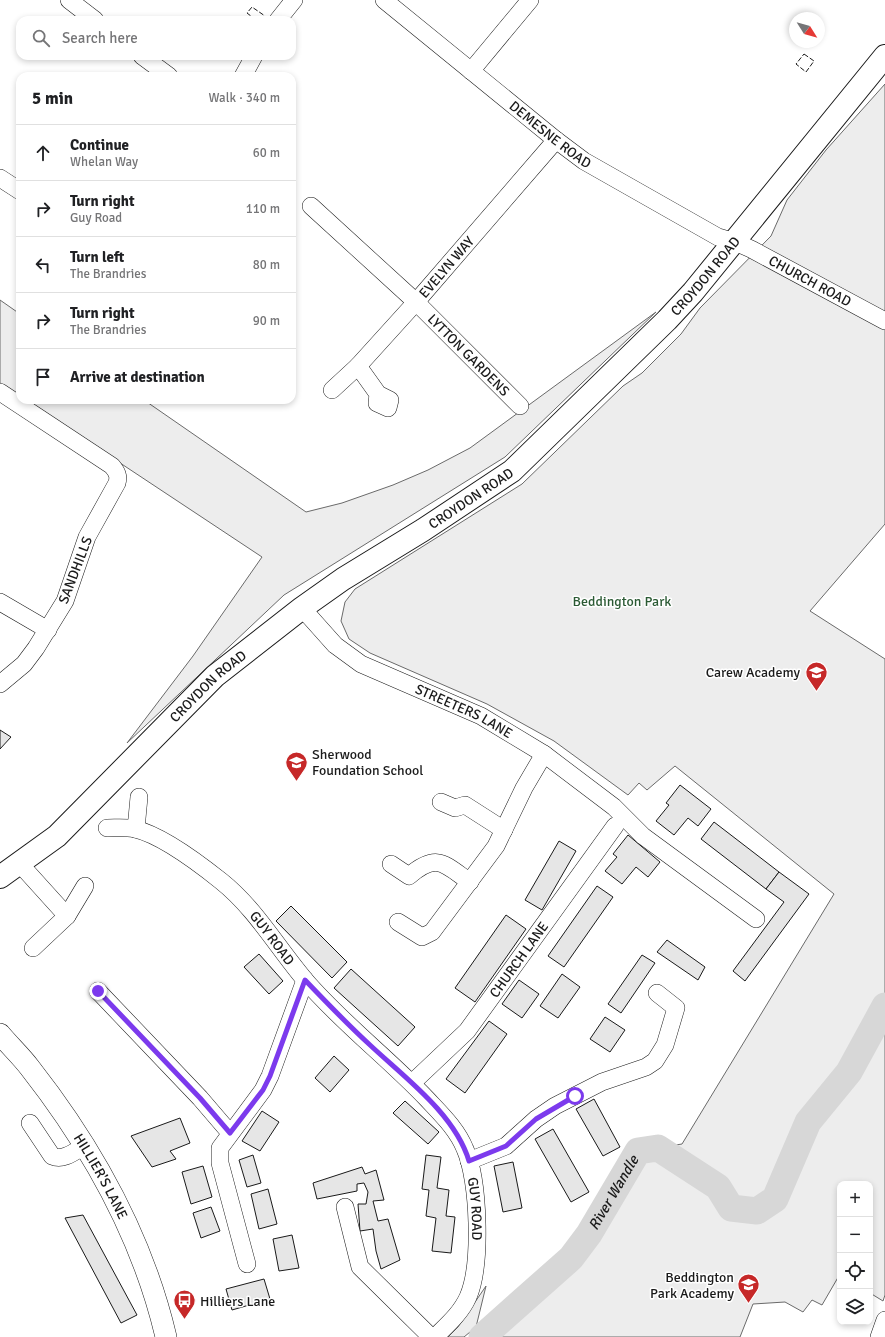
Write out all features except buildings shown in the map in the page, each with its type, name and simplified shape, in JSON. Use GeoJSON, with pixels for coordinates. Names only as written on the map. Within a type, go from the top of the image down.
{"type":"FeatureCollection","features":[{"type":"Feature","properties":{"kind":"highway","name":"CROYDON ROAD"},"geometry":{"type":"LineString","coordinates":[[0,877],[57,836],[215,676],[343,578],[423,530],[512,470],[667,320],[705,279],[885,56]]}},
{"type":"Feature","properties":{"kind":"main road","name":"HILLIER'S LANE"},"geometry":{"type":"LineString","coordinates":[[0,1034],[30,1068],[84,1146],[112,1195],[146,1267],[166,1337]]}},
{"type":"Feature","properties":{"kind":"street"},"geometry":{"type":"LineString","coordinates":[[69,0],[90,16]]}},
{"type":"Feature","properties":{"kind":"street"},"geometry":{"type":"LineString","coordinates":[[281,16],[294,0]]}},
{"type":"Feature","properties":{"kind":"street","name":"DEMESNE ROAD"},"geometry":{"type":"LineString","coordinates":[[384,0],[584,162],[711,233],[735,242]]}},
{"type":"Feature","properties":{"kind":"street"},"geometry":{"type":"LineString","coordinates":[[471,71],[530,0]]}},
{"type":"Feature","properties":{"kind":"street"},"geometry":{"type":"LineString","coordinates":[[147,60],[164,72]]}},
{"type":"Feature","properties":{"kind":"street"},"geometry":{"type":"LineString","coordinates":[[245,72],[252,60]]}},
{"type":"Feature","properties":{"kind":"street","name":"EVELYN WAY"},"geometry":{"type":"LineString","coordinates":[[332,390],[358,366],[416,302],[556,140]]}},
{"type":"Feature","properties":{"kind":"street"},"geometry":{"type":"LineString","coordinates":[[0,178],[16,188]]}},
{"type":"Feature","properties":{"kind":"street","name":"LYTTON GARDENS"},"geometry":{"type":"LineString","coordinates":[[311,206],[416,302],[520,406]]}},
{"type":"Feature","properties":{"kind":"street","name":"CHURCH ROAD"},"geometry":{"type":"LineString","coordinates":[[735,242],[885,321]]}},
{"type":"Feature","properties":{"kind":"street"},"geometry":{"type":"LineString","coordinates":[[358,366],[378,394]]}},
{"type":"Feature","properties":{"kind":"street","name":"SANDHILLS"},"geometry":{"type":"LineString","coordinates":[[0,392],[16,403]]}},
{"type":"Feature","properties":{"kind":"street","name":"SANDHILLS"},"geometry":{"type":"LineString","coordinates":[[0,684],[24,664],[48,630],[65,601],[86,537],[117,483],[117,472],[112,466],[18,404]]}},
{"type":"Feature","properties":{"kind":"street"},"geometry":{"type":"LineString","coordinates":[[0,602],[48,630]]}},
{"type":"Feature","properties":{"kind":"street","name":"STREETERS LANE"},"geometry":{"type":"LineString","coordinates":[[302,608],[334,645],[361,664],[481,716],[544,754],[621,822],[643,836],[756,919]]}},
{"type":"Feature","properties":{"kind":"street"},"geometry":{"type":"LineString","coordinates":[[398,922],[422,937],[427,936],[470,882],[496,846],[524,788],[544,754]]}},
{"type":"Feature","properties":{"kind":"street"},"geometry":{"type":"LineString","coordinates":[[136,829],[139,797]]}},
{"type":"Feature","properties":{"kind":"street"},"geometry":{"type":"LineString","coordinates":[[441,802],[455,808],[465,805],[504,830]]}},
{"type":"Feature","properties":{"kind":"street","name":"CHURCH LANE"},"geometry":{"type":"LineString","coordinates":[[412,1083],[452,1047],[472,1025],[621,822]]}},
{"type":"Feature","properties":{"kind":"street","name":"GUY ROAD"},"geometry":{"type":"LineString","coordinates":[[107,828],[136,829],[152,835],[182,853],[233,890],[305,980],[353,1029],[412,1083],[454,1129],[466,1150],[469,1161],[477,1214],[475,1276],[468,1298],[459,1311],[435,1337]]}},
{"type":"Feature","properties":{"kind":"street"},"geometry":{"type":"LineString","coordinates":[[391,864],[409,876],[422,865],[436,862],[444,864],[470,882]]}},
{"type":"Feature","properties":{"kind":"street"},"geometry":{"type":"LineString","coordinates":[[20,864],[67,916]]}},
{"type":"Feature","properties":{"kind":"street"},"geometry":{"type":"LineString","coordinates":[[33,948],[67,916],[85,886]]}},
{"type":"Feature","properties":{"kind":"street"},"geometry":{"type":"LineString","coordinates":[[247,1264],[220,1162],[220,1148],[263,1090],[270,1076],[305,980]]}},
{"type":"Feature","properties":{"kind":"street"},"geometry":{"type":"LineString","coordinates":[[98,991],[200,1098],[230,1133]]}},
{"type":"Feature","properties":{"kind":"street"},"geometry":{"type":"LineString","coordinates":[[469,1161],[506,1146],[536,1119],[555,1106],[602,1082],[646,1067],[655,1061],[665,1045],[676,1008],[657,993]]}},
{"type":"Feature","properties":{"kind":"street"},"geometry":{"type":"LineString","coordinates":[[30,1124],[52,1156],[56,1157],[67,1155],[84,1146]]}},
{"type":"Feature","properties":{"kind":"street"},"geometry":{"type":"LineString","coordinates":[[345,1207],[360,1268],[432,1337]]}},
{"type":"Feature","properties":{"kind":"shaded area"},"geometry":{"type":"Polygon","coordinates":[[[885,84],[885,524],[810,611],[885,659],[885,1295],[883,1301],[873,1295],[873,1181],[837,1181],[837,1279],[822,1305],[812,1300],[803,1312],[785,1302],[753,1304],[740,1337],[482,1337],[571,1258],[589,1234],[638,1151],[682,1144],[834,894],[675,766],[647,790],[639,783],[628,795],[554,741],[487,704],[370,653],[349,639],[341,621],[345,602],[355,589],[522,484],[623,386],[642,373],[681,334],[700,308],[771,236],[787,200],[826,150],[885,84]]]}},
{"type":"Feature","properties":{"kind":"shaded area"},"geometry":{"type":"Polygon","coordinates":[[[0,300],[16,311],[16,394],[0,383],[0,300]]]}},
{"type":"Feature","properties":{"kind":"shaded area"},"geometry":{"type":"Polygon","coordinates":[[[656,312],[505,457],[284,595],[127,743],[193,656],[262,557],[31,404],[150,404],[306,512],[342,503],[393,485],[428,470],[470,448],[656,312]]]}},
{"type":"Feature","properties":{"kind":"shaded area"},"geometry":{"type":"Polygon","coordinates":[[[486,1286],[476,1327],[464,1337],[448,1337],[458,1327],[486,1286]]]}},
{"type":"Feature","properties":{"kind":"waterway","name":"River Wandle"},"geometry":{"type":"LineString","coordinates":[[482,1337],[571,1258],[589,1234],[638,1151],[658,1148],[718,1187],[731,1208],[757,1211],[775,1199],[808,1122],[849,1072],[885,1006]]}},
{"type":"Feature","properties":{"kind":"fence"},"geometry":{"type":"LineString","coordinates":[[251,16],[247,13],[252,7],[265,16]]}},
{"type":"Feature","properties":{"kind":"fence"},"geometry":{"type":"LineString","coordinates":[[804,54],[814,61],[806,72],[796,64],[804,54]]}},
{"type":"Feature","properties":{"kind":"place","name":"Carew Academy"},"geometry":{"type":"Point","coordinates":[816,692]}},
{"type":"Feature","properties":{"kind":"place","name":"Sherwood Foundation School"},"geometry":{"type":"Point","coordinates":[296,782]}},
{"type":"Feature","properties":{"kind":"place","name":"Beddington Park Academy"},"geometry":{"type":"Point","coordinates":[749,1304]}},
{"type":"Feature","properties":{"kind":"place","name":"Hilliers Lane"},"geometry":{"type":"Point","coordinates":[185,1320]}},
{"type":"Feature","properties":{"kind":"route"},"geometry":{"type":"LineString","coordinates":[[98,991],[200,1098],[230,1133],[263,1090],[270,1076],[277,1061],[301,987],[305,980],[336,1013],[412,1083],[444,1117],[461,1140],[469,1161],[506,1146],[536,1119],[555,1106],[575,1096]]}},
{"type":"Feature","properties":{"kind":"park label","name":"Beddington Park"},"geometry":{"type":"Point","coordinates":[622,601]}}]}
